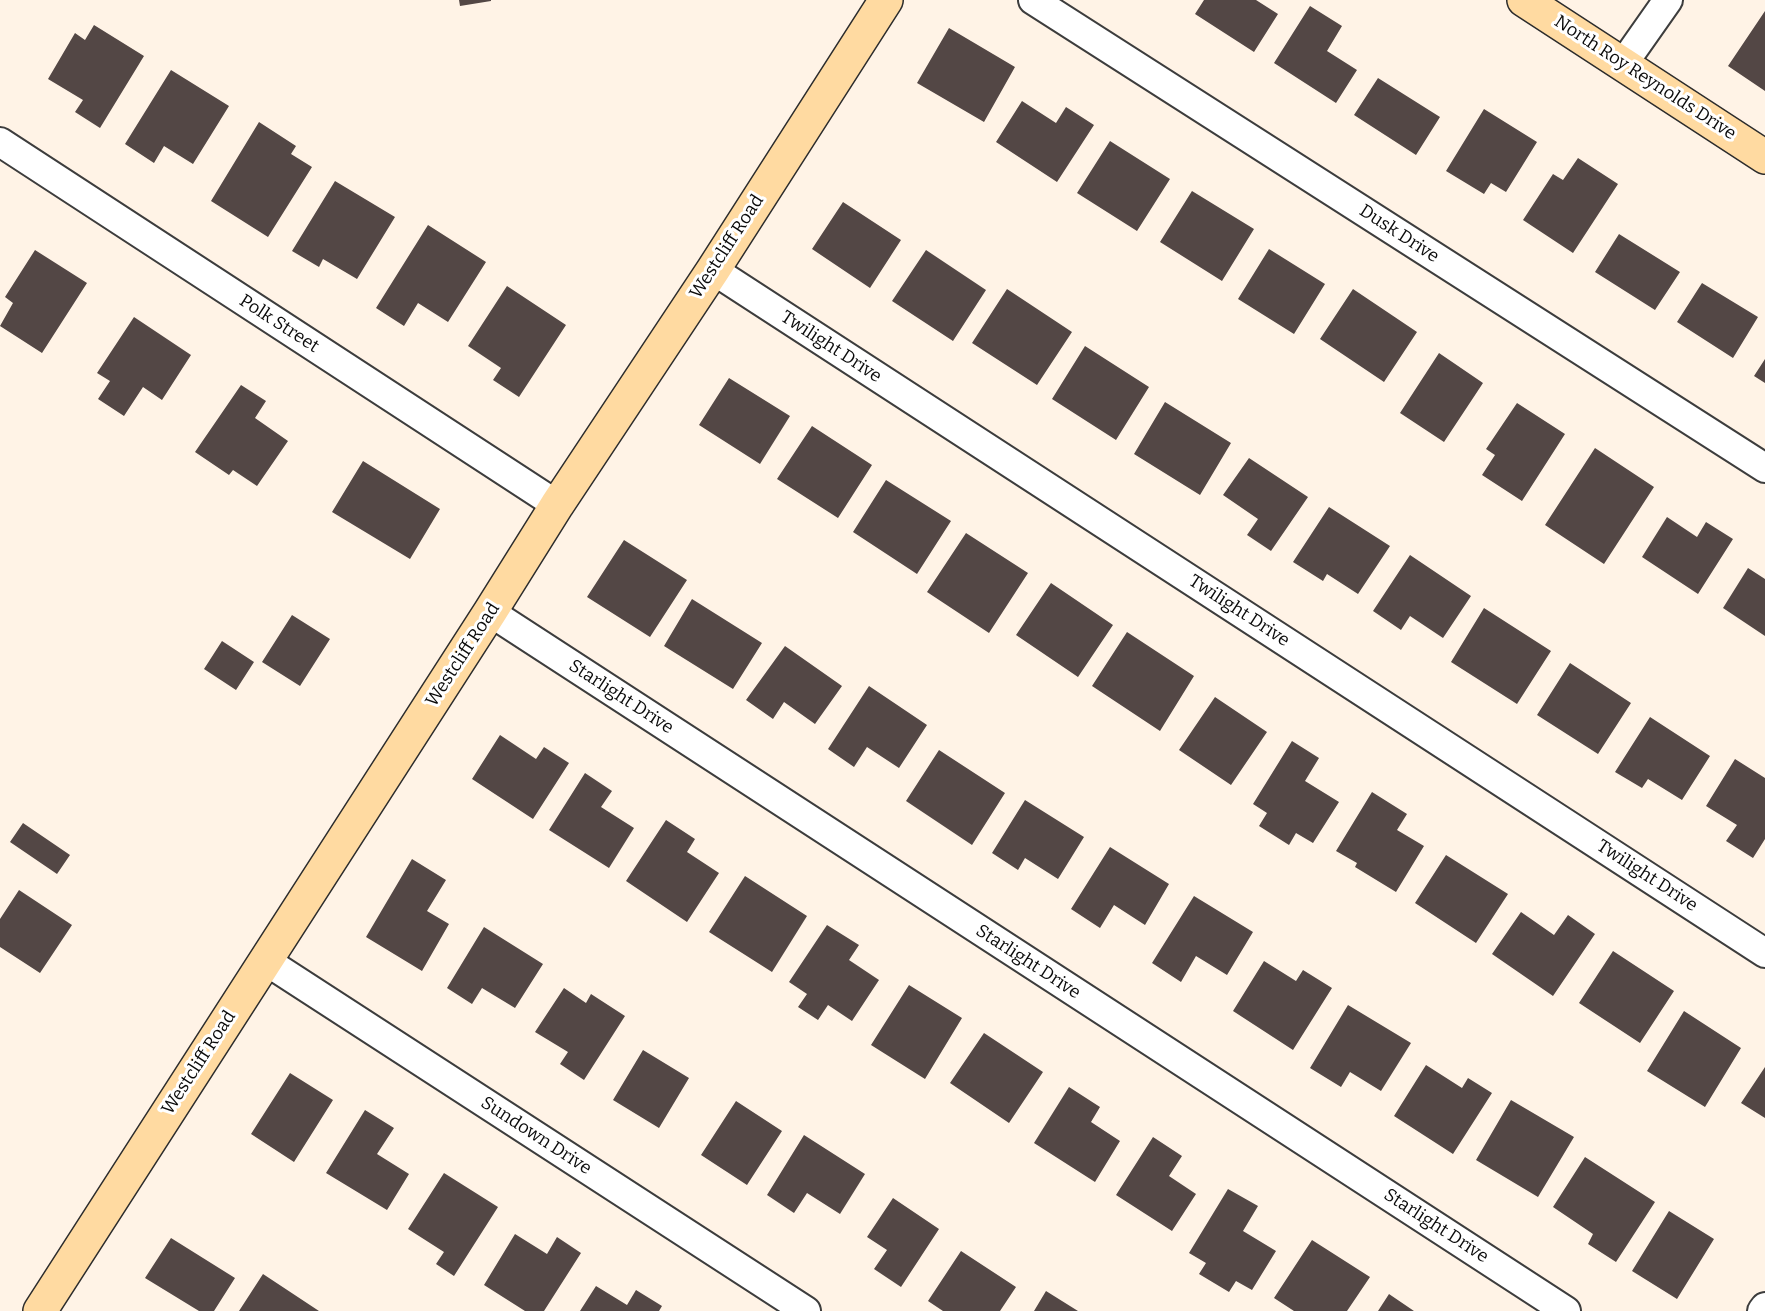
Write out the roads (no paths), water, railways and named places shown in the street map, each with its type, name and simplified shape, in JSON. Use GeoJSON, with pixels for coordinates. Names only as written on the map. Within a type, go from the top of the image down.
{"type":"FeatureCollection","features":[{"type":"Feature","properties":{"kind":"street","name":"Westcliff Road"},"geometry":{"type":"LineString","coordinates":[[46,1309],[557,505],[713,270],[886,0]]}},
{"type":"Feature","properties":{"kind":"street","name":"Dusk Drive"},"geometry":{"type":"LineString","coordinates":[[1034,0],[1765,468]]}},
{"type":"Feature","properties":{"kind":"street","name":"North Roy Reynolds Drive"},"geometry":{"type":"LineString","coordinates":[[1524,0],[1765,157]]}},
{"type":"Feature","properties":{"kind":"street"},"geometry":{"type":"LineString","coordinates":[[1623,64],[1668,0]]}},
{"type":"Feature","properties":{"kind":"street","name":"Polk Street"},"geometry":{"type":"LineString","coordinates":[[0,142],[557,505]]}},
{"type":"Feature","properties":{"kind":"street","name":"Twilight Drive"},"geometry":{"type":"LineString","coordinates":[[713,270],[1765,953]]}},
{"type":"Feature","properties":{"kind":"street","name":"Starlight Drive"},"geometry":{"type":"LineString","coordinates":[[490,612],[1566,1311]]}},
{"type":"Feature","properties":{"kind":"street","name":"Sundown Drive"},"geometry":{"type":"LineString","coordinates":[[266,961],[806,1311]]}},
{"type":"Feature","properties":{"kind":"street"},"geometry":{"type":"LineString","coordinates":[[1762,1311],[1765,1307]]}}]}
